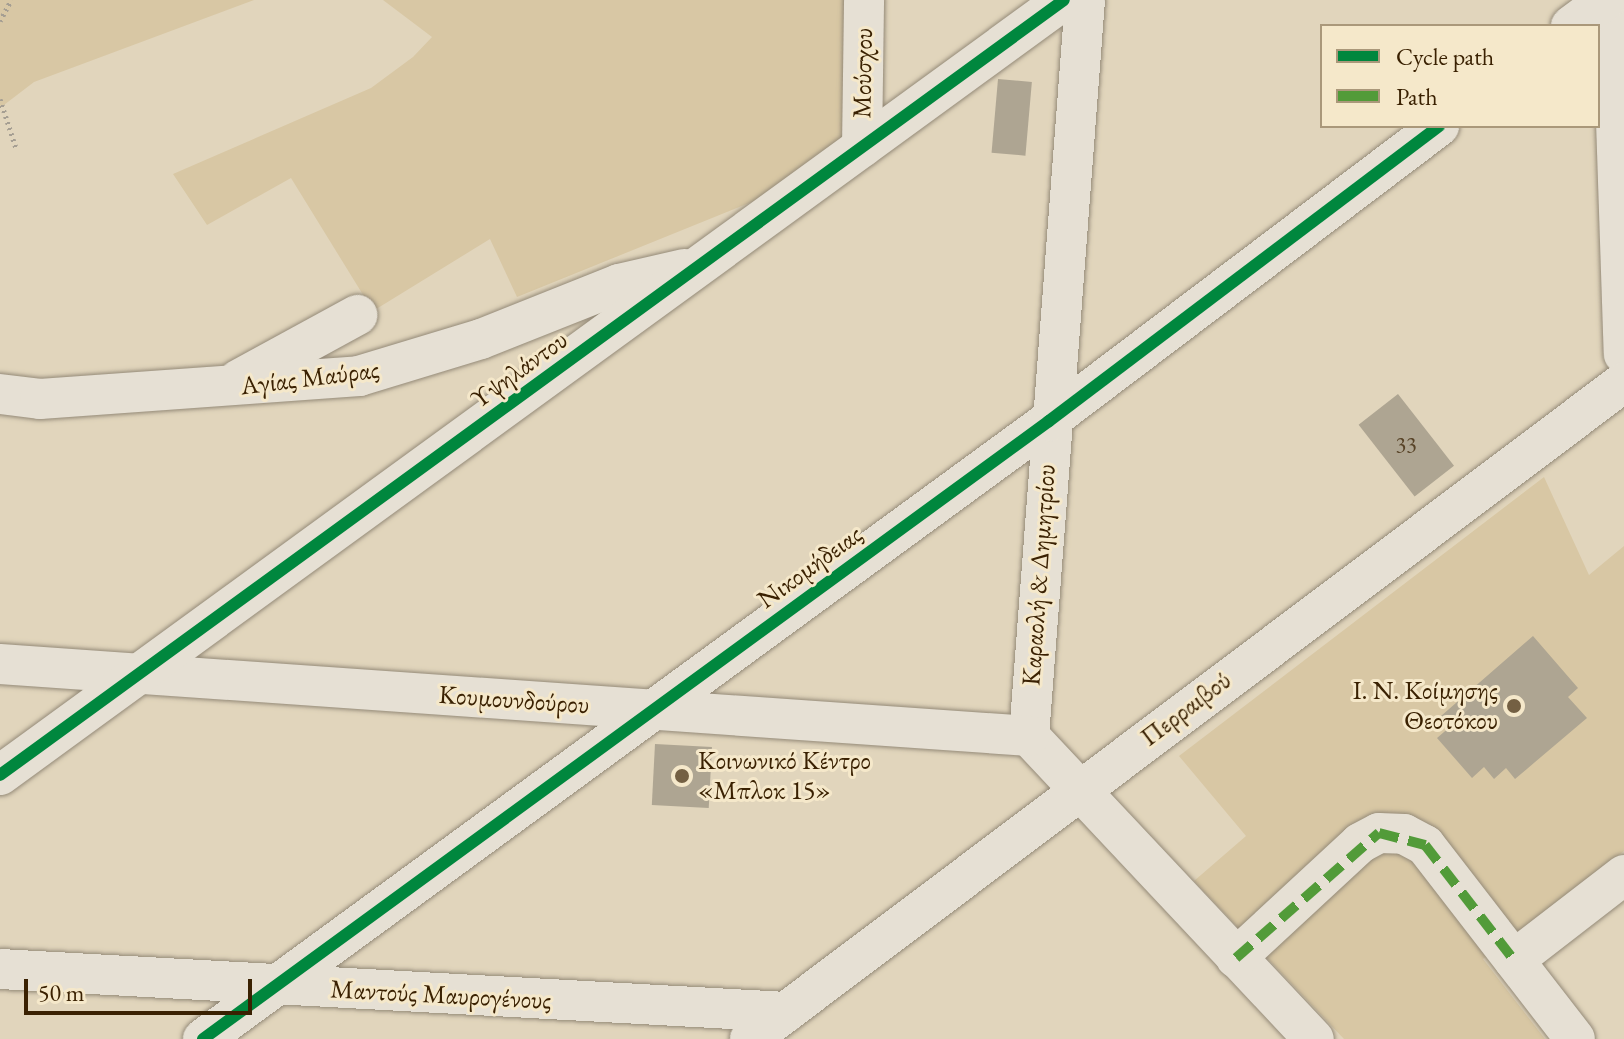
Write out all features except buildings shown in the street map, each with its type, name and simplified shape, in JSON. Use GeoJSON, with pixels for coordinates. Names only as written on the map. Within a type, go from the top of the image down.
{"type":"FeatureCollection","features":[{"type":"Feature","properties":{"kind":"street","name":"Μούσχου"},"geometry":{"type":"LineString","coordinates":[[862,147],[864,0]]}},
{"type":"Feature","properties":{"kind":"street","name":"Υψηλάντου"},"geometry":{"type":"LineString","coordinates":[[0,775],[1064,0]]}},
{"type":"Feature","properties":{"kind":"street","name":"Καραολή & Δημητρίου"},"geometry":{"type":"LineString","coordinates":[[1029,736],[1049,421],[1085,0]]}},
{"type":"Feature","properties":{"kind":"street"},"geometry":{"type":"LineString","coordinates":[[1574,24],[1606,0]]}},
{"type":"Feature","properties":{"kind":"street"},"geometry":{"type":"LineString","coordinates":[[1612,0],[1624,354]]}},
{"type":"Feature","properties":{"kind":"street","name":"Νικομήδειας"},"geometry":{"type":"LineString","coordinates":[[203,1039],[1049,421],[1436,128]]}},
{"type":"Feature","properties":{"kind":"street","name":"Αγίας Μαύρας"},"geometry":{"type":"LineString","coordinates":[[0,394],[220,389],[359,376],[481,339],[619,284],[699,266]]}},
{"type":"Feature","properties":{"kind":"street"},"geometry":{"type":"LineString","coordinates":[[220,389],[357,315]]}},
{"type":"Feature","properties":{"kind":"street","name":"Περραιβού"},"geometry":{"type":"LineString","coordinates":[[750,1039],[1076,790],[1624,382]]}},
{"type":"Feature","properties":{"kind":"street","name":"Κουμουνδούρου"},"geometry":{"type":"LineString","coordinates":[[0,664],[1029,736]]}},
{"type":"Feature","properties":{"kind":"street"},"geometry":{"type":"LineString","coordinates":[[1029,736],[1076,790],[1314,1039]]}},
{"type":"Feature","properties":{"kind":"street"},"geometry":{"type":"LineString","coordinates":[[1236,958],[1379,833],[1425,845],[1575,1039]]}},
{"type":"Feature","properties":{"kind":"street"},"geometry":{"type":"LineString","coordinates":[[1514,960],[1624,875]]}},
{"type":"Feature","properties":{"kind":"street","name":"Μαντούς Μαυρογένους"},"geometry":{"type":"LineString","coordinates":[[0,969],[786,1012]]}},
{"type":"Feature","properties":{"kind":"path"},"geometry":{"type":"LineString","coordinates":[[0,21],[11,0]]}},
{"type":"Feature","properties":{"kind":"path"},"geometry":{"type":"LineString","coordinates":[[0,99],[16,148]]}},
{"type":"Feature","properties":{"kind":"shaded area"},"geometry":{"type":"Polygon","coordinates":[[[0,0],[254,0],[34,82],[0,108],[0,0]]]}},
{"type":"Feature","properties":{"kind":"shaded area"},"geometry":{"type":"Polygon","coordinates":[[[383,0],[845,0],[847,134],[759,199],[517,297],[490,239],[373,311],[291,178],[207,225],[173,174],[371,88],[413,57],[432,37],[383,0]]]}},
{"type":"Feature","properties":{"kind":"shaded area"},"geometry":{"type":"Polygon","coordinates":[[[1544,477],[1589,575],[1624,546],[1624,851],[1483,959],[1545,1039],[1344,1039],[1194,881],[1246,836],[1179,756],[1544,477]]]}},
{"type":"Feature","properties":{"kind":"marked path"},"geometry":{"type":"LineString","coordinates":[[1236,958],[1379,833],[1425,845],[1514,960]]}},
{"type":"Feature","properties":{"kind":"cycle path"},"geometry":{"type":"LineString","coordinates":[[0,775],[1064,0]]}},
{"type":"Feature","properties":{"kind":"cycle path"},"geometry":{"type":"LineString","coordinates":[[203,1039],[1049,421],[1436,128]]}},
{"type":"Feature","properties":{"kind":"place","name":"Ι. Ν. Κοίμησης Θεοτόκου"},"geometry":{"type":"Point","coordinates":[1514,706]}},
{"type":"Feature","properties":{"kind":"place","name":"Κοινωνικό Κέντρο «Μπλοκ 15»"},"geometry":{"type":"Point","coordinates":[682,776]}}]}
